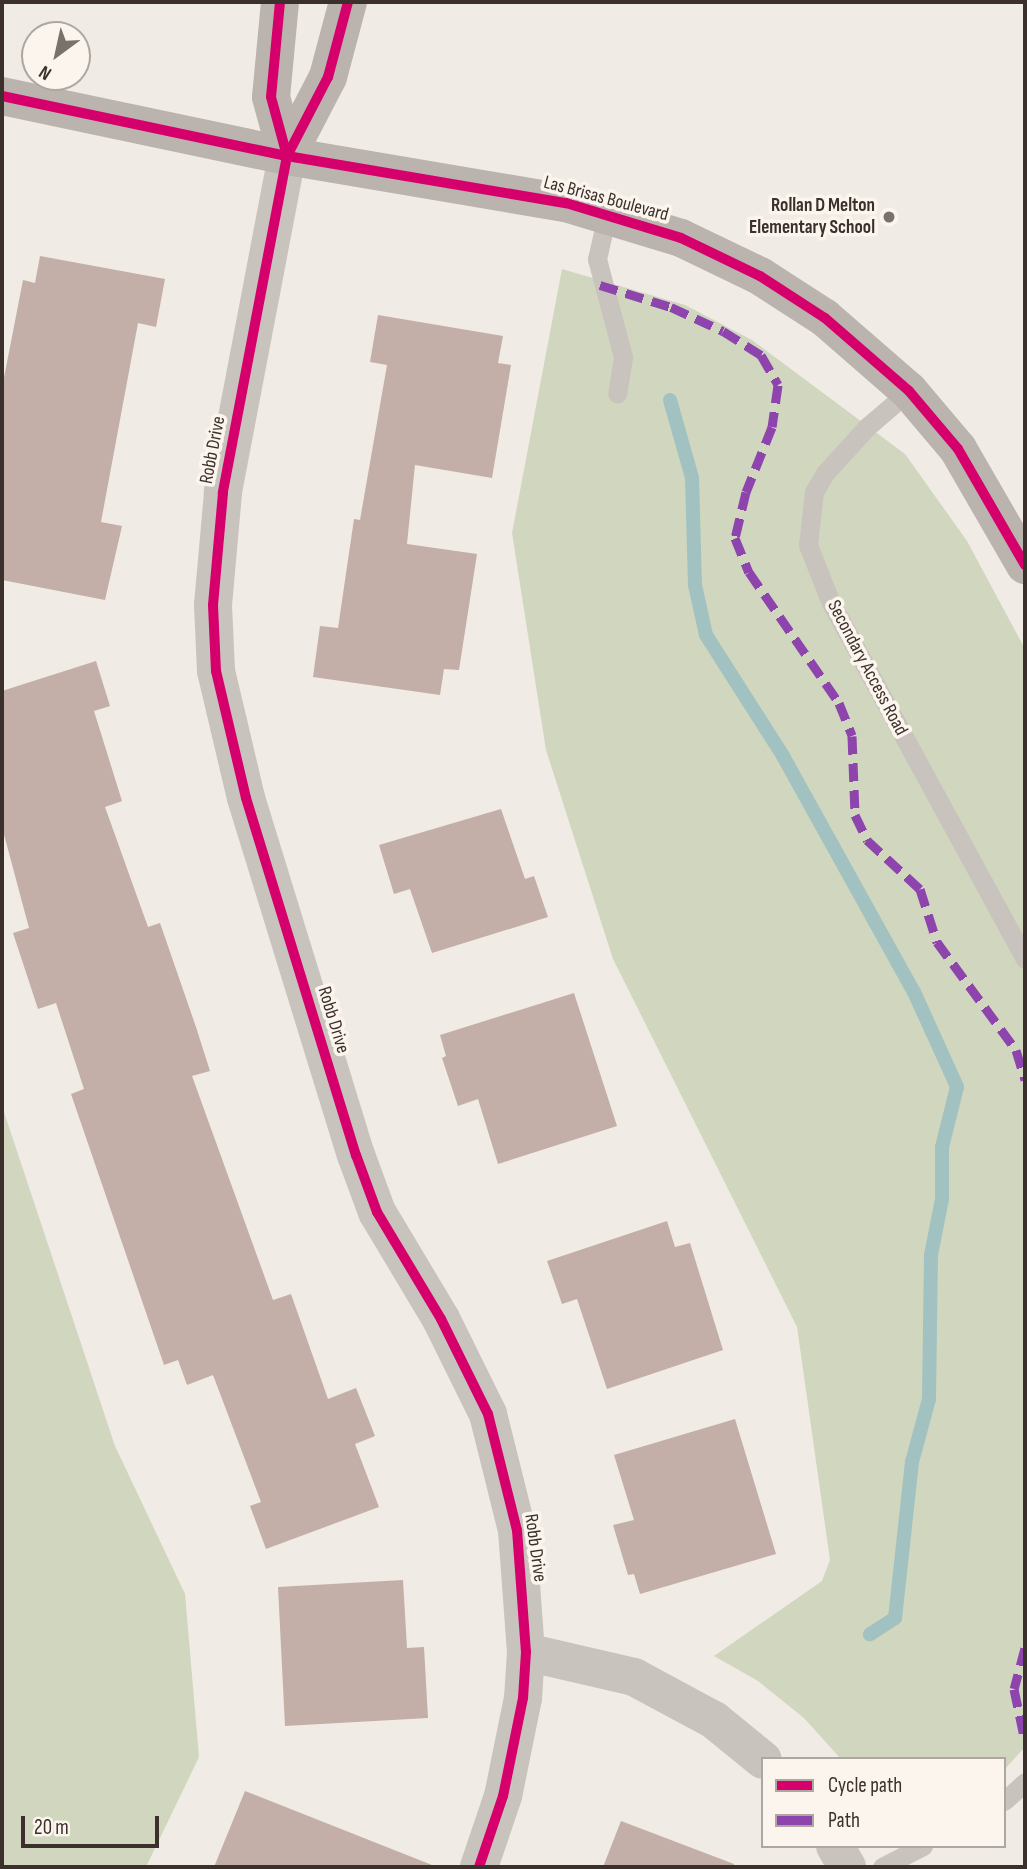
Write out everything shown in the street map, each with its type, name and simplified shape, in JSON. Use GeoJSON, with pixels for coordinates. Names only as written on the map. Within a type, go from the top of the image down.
{"type":"FeatureCollection","features":[{"type":"Feature","properties":{"kind":"street","name":"Robb Drive"},"geometry":{"type":"LineString","coordinates":[[280,2],[271,97],[287,156]]}},
{"type":"Feature","properties":{"kind":"street","name":"Robb Drive"},"geometry":{"type":"LineString","coordinates":[[348,2],[324,89],[287,156],[223,493],[213,605],[216,671],[225,724],[246,798],[360,1166],[377,1212],[441,1319],[488,1415],[517,1530],[526,1652],[515,1742],[479,1867]]}},
{"type":"Feature","properties":{"kind":"street","name":"Las Brisas Boulevard"},"geometry":{"type":"LineString","coordinates":[[2,96],[287,156],[566,203],[681,238],[761,276],[825,318],[909,391],[958,449],[1025,565]]}},
{"type":"Feature","properties":{"kind":"street"},"geometry":{"type":"LineString","coordinates":[[526,1652],[634,1677],[714,1720],[761,1757]]}},
{"type":"Feature","properties":{"kind":"street"},"geometry":{"type":"LineString","coordinates":[[836,1848],[847,1867]]}},
{"type":"Feature","properties":{"kind":"lane"},"geometry":{"type":"LineString","coordinates":[[607,215],[597,259],[600,285],[624,357],[617,394]]}},
{"type":"Feature","properties":{"kind":"lane","name":"Secondary Access Road"},"geometry":{"type":"LineString","coordinates":[[909,391],[825,473],[814,492],[808,545],[831,603],[1025,959]]}},
{"type":"Feature","properties":{"kind":"lane"},"geometry":{"type":"LineString","coordinates":[[1006,1799],[1025,1782]]}},
{"type":"Feature","properties":{"kind":"lane"},"geometry":{"type":"LineString","coordinates":[[882,1867],[919,1848]]}},
{"type":"Feature","properties":{"kind":"green space"},"geometry":{"type":"Polygon","coordinates":[[[562,269],[685,305],[752,340],[905,454],[967,541],[1025,649],[1025,1747],[1006,1768],[1006,1757],[839,1757],[804,1718],[758,1681],[714,1656],[822,1581],[830,1560],[797,1327],[613,959],[546,750],[512,533],[562,269]]]}},
{"type":"Feature","properties":{"kind":"green space"},"geometry":{"type":"Polygon","coordinates":[[[2,1106],[115,1446],[185,1594],[199,1757],[146,1867],[2,1867],[2,1106]]]}},
{"type":"Feature","properties":{"kind":"building"},"geometry":{"type":"Polygon","coordinates":[[[40,256],[165,279],[156,327],[138,323],[101,522],[122,526],[105,600],[2,580],[2,388],[23,280],[35,283],[40,256]]]}},
{"type":"Feature","properties":{"kind":"building"},"geometry":{"type":"Polygon","coordinates":[[[378,315],[503,336],[498,363],[511,365],[492,478],[415,465],[407,544],[477,554],[459,670],[444,669],[440,695],[313,677],[320,626],[338,628],[354,519],[360,520],[387,365],[370,362],[378,315]]]}},
{"type":"Feature","properties":{"kind":"building"},"geometry":{"type":"Polygon","coordinates":[[[96,661],[110,706],[94,711],[122,801],[105,807],[148,927],[160,923],[196,1027],[210,1071],[192,1076],[273,1300],[291,1294],[328,1399],[356,1388],[375,1436],[355,1444],[379,1507],[266,1549],[250,1506],[261,1502],[213,1375],[187,1385],[178,1360],[164,1365],[71,1094],[84,1089],[56,1003],[38,1009],[13,933],[29,928],[2,827],[2,691],[96,661]]]}},
{"type":"Feature","properties":{"kind":"building"},"geometry":{"type":"Polygon","coordinates":[[[501,809],[525,879],[534,876],[548,917],[432,953],[410,889],[394,894],[379,845],[501,809]]]}},
{"type":"Feature","properties":{"kind":"building"},"geometry":{"type":"Polygon","coordinates":[[[574,993],[617,1126],[498,1164],[478,1099],[458,1106],[442,1058],[446,1056],[440,1035],[574,993]]]}},
{"type":"Feature","properties":{"kind":"building"},"geometry":{"type":"Polygon","coordinates":[[[667,1221],[675,1247],[690,1243],[723,1350],[607,1389],[577,1299],[562,1304],[547,1261],[667,1221]]]}},
{"type":"Feature","properties":{"kind":"building"},"geometry":{"type":"Polygon","coordinates":[[[735,1419],[776,1554],[640,1594],[634,1574],[628,1575],[613,1525],[634,1520],[614,1455],[735,1419]]]}},
{"type":"Feature","properties":{"kind":"building"},"geometry":{"type":"Polygon","coordinates":[[[403,1580],[407,1648],[424,1647],[428,1718],[285,1726],[278,1587],[403,1580]]]}},
{"type":"Feature","properties":{"kind":"building"},"geometry":{"type":"Polygon","coordinates":[[[245,1791],[432,1865],[432,1867],[214,1867],[245,1791]]]}},
{"type":"Feature","properties":{"kind":"building"},"geometry":{"type":"Polygon","coordinates":[[[621,1821],[734,1864],[733,1867],[603,1867],[621,1821]]]}},
{"type":"Feature","properties":{"kind":"waterway"},"geometry":{"type":"LineString","coordinates":[[670,400],[692,478],[695,585],[706,635],[783,756],[914,992],[957,1087],[942,1147],[942,1199],[931,1255],[929,1399],[912,1462],[895,1618],[870,1634]]}},
{"type":"Feature","properties":{"kind":"marked path"},"geometry":{"type":"LineString","coordinates":[[600,285],[671,307],[723,331],[761,355],[778,385],[772,427],[746,492],[735,538],[749,572],[839,703],[852,736],[855,815],[867,840],[920,889],[937,942],[1016,1050],[1025,1080]]}},
{"type":"Feature","properties":{"kind":"marked path"},"geometry":{"type":"LineString","coordinates":[[1025,1648],[1014,1689],[1025,1741]]}},
{"type":"Feature","properties":{"kind":"cycle path"},"geometry":{"type":"LineString","coordinates":[[280,2],[271,97],[287,156]]}},
{"type":"Feature","properties":{"kind":"cycle path"},"geometry":{"type":"LineString","coordinates":[[348,2],[328,77],[287,156],[223,493],[213,605],[216,671],[246,798],[356,1155],[377,1212],[441,1319],[488,1414],[517,1530],[526,1652],[523,1698],[503,1796],[479,1867]]}},
{"type":"Feature","properties":{"kind":"cycle path"},"geometry":{"type":"LineString","coordinates":[[2,96],[287,156],[566,203],[681,238],[760,276],[825,318],[909,391],[958,449],[1025,565]]}},
{"type":"Feature","properties":{"kind":"place","name":"Rollan D Melton Elementary School"},"geometry":{"type":"Point","coordinates":[889,217]}}]}
